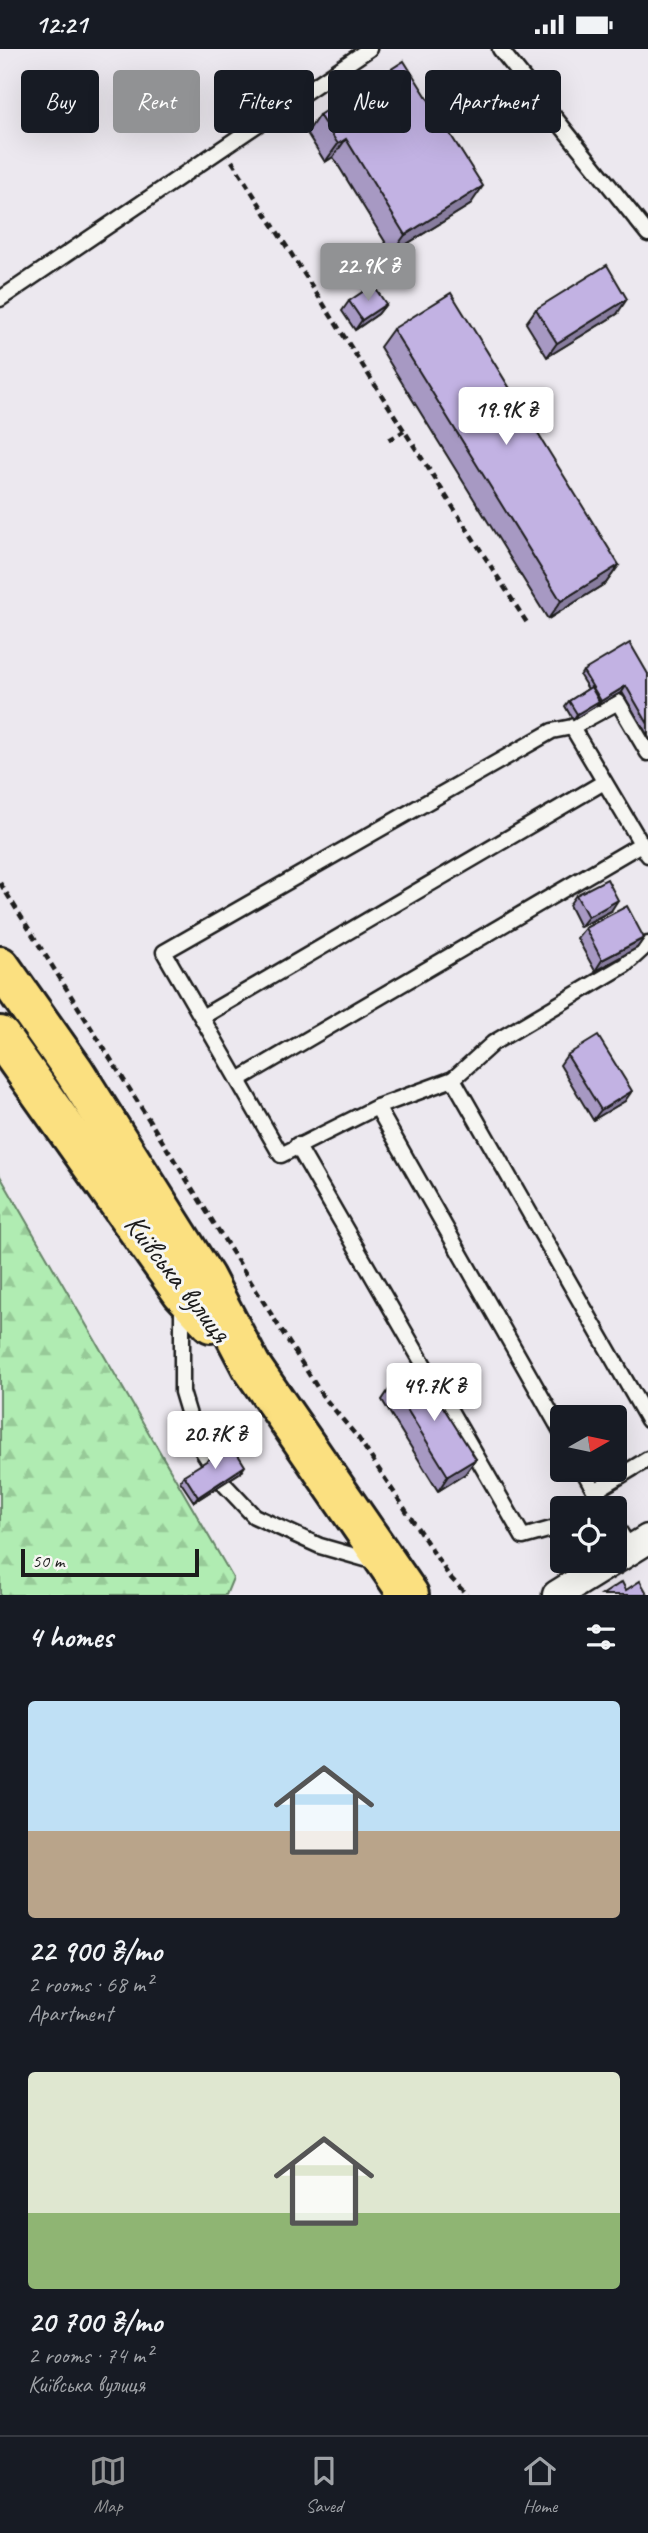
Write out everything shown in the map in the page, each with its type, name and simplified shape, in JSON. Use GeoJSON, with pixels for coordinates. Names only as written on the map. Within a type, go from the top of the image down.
{"type":"FeatureCollection","features":[{"type":"Feature","properties":{"kind":"main road"},"geometry":{"type":"LineString","coordinates":[[0,966],[74,1071],[124,1181]]}},
{"type":"Feature","properties":{"kind":"main road"},"geometry":{"type":"LineString","coordinates":[[0,1036],[124,1181]]}},
{"type":"Feature","properties":{"kind":"main road","name":"Київська вулиця"},"geometry":{"type":"LineString","coordinates":[[124,1181],[182,1292],[251,1366]]}},
{"type":"Feature","properties":{"kind":"main road","name":"Київська вулиця"},"geometry":{"type":"LineString","coordinates":[[124,1181],[205,1278],[251,1366],[400,1581]]}},
{"type":"Feature","properties":{"kind":"street"},"geometry":{"type":"LineString","coordinates":[[557,1595],[592,1573]]}},
{"type":"Feature","properties":{"kind":"lane"},"geometry":{"type":"LineString","coordinates":[[0,299],[369,49]]}},
{"type":"Feature","properties":{"kind":"lane"},"geometry":{"type":"LineString","coordinates":[[500,49],[648,234]]}},
{"type":"Feature","properties":{"kind":"lane"},"geometry":{"type":"LineString","coordinates":[[648,753],[618,702],[572,727],[552,731],[164,952],[281,1154],[377,1107],[453,1079],[493,1043],[625,965],[648,944]]}},
{"type":"Feature","properties":{"kind":"lane"},"geometry":{"type":"LineString","coordinates":[[238,1080],[645,849],[572,727]]}},
{"type":"Feature","properties":{"kind":"lane"},"geometry":{"type":"LineString","coordinates":[[202,1017],[604,782]]}},
{"type":"Feature","properties":{"kind":"lane"},"geometry":{"type":"LineString","coordinates":[[453,1079],[648,1420]]}},
{"type":"Feature","properties":{"kind":"lane"},"geometry":{"type":"LineString","coordinates":[[377,1107],[550,1412]]}},
{"type":"Feature","properties":{"kind":"lane"},"geometry":{"type":"LineString","coordinates":[[297,1145],[523,1537],[550,1529]]}},
{"type":"Feature","properties":{"kind":"lane"},"geometry":{"type":"LineString","coordinates":[[182,1292],[182,1392],[197,1441],[223,1483],[254,1516],[400,1581]]}},
{"type":"Feature","properties":{"kind":"lane"},"geometry":{"type":"LineString","coordinates":[[606,1496],[648,1459]]}},
{"type":"Feature","properties":{"kind":"path"},"geometry":{"type":"LineString","coordinates":[[223,148],[529,626]]}},
{"type":"Feature","properties":{"kind":"path"},"geometry":{"type":"LineString","coordinates":[[389,440],[404,431]]}},
{"type":"Feature","properties":{"kind":"path"},"geometry":{"type":"LineString","coordinates":[[0,883],[322,1395],[359,1439],[449,1576],[467,1595]]}},
{"type":"Feature","properties":{"kind":"green space"},"geometry":{"type":"Polygon","coordinates":[[[0,1176],[233,1578],[226,1595],[0,1595],[0,1176]]]}},
{"type":"Feature","properties":{"kind":"building"},"geometry":{"type":"Polygon","coordinates":[[[404,61],[410,70],[390,70],[404,61]]]}},
{"type":"Feature","properties":{"kind":"building"},"geometry":{"type":"Polygon","coordinates":[[[411,72],[425,94],[425,133],[450,133],[483,186],[405,235],[346,139],[338,144],[331,133],[411,133],[411,72]]]}},
{"type":"Feature","properties":{"kind":"building"},"geometry":{"type":"Polygon","coordinates":[[[328,109],[328,129],[319,115],[328,109]]]}},
{"type":"Feature","properties":{"kind":"building"},"geometry":{"type":"Polygon","coordinates":[[[607,265],[627,299],[557,343],[536,309],[607,265]]]}},
{"type":"Feature","properties":{"kind":"building"},"geometry":{"type":"Polygon","coordinates":[[[373,285],[386,304],[362,320],[349,301],[373,285]]]}},
{"type":"Feature","properties":{"kind":"building"},"geometry":{"type":"Polygon","coordinates":[[[451,293],[619,565],[561,601],[393,329],[451,293]]]}},
{"type":"Feature","properties":{"kind":"building"},"geometry":{"type":"Polygon","coordinates":[[[630,643],[648,674],[648,724],[626,686],[601,701],[583,671],[630,643]]]}},
{"type":"Feature","properties":{"kind":"building"},"geometry":{"type":"Polygon","coordinates":[[[591,687],[599,701],[577,714],[569,701],[591,687]]]}},
{"type":"Feature","properties":{"kind":"building"},"geometry":{"type":"Polygon","coordinates":[[[607,879],[618,900],[588,917],[576,895],[607,879]]]}},
{"type":"Feature","properties":{"kind":"building"},"geometry":{"type":"Polygon","coordinates":[[[627,906],[644,938],[602,960],[585,928],[627,906]]]}},
{"type":"Feature","properties":{"kind":"building"},"geometry":{"type":"Polygon","coordinates":[[[598,1036],[632,1091],[601,1110],[567,1055],[598,1036]]]}},
{"type":"Feature","properties":{"kind":"building"},"geometry":{"type":"Polygon","coordinates":[[[419,1369],[476,1459],[448,1476],[392,1385],[419,1369]]]}},
{"type":"Feature","properties":{"kind":"building"},"geometry":{"type":"Polygon","coordinates":[[[232,1445],[245,1466],[198,1497],[184,1475],[232,1445]]]}},
{"type":"Feature","properties":{"kind":"building"},"geometry":{"type":"Polygon","coordinates":[[[640,1581],[648,1595],[602,1595],[622,1582],[626,1590],[640,1581]]]}}]}
